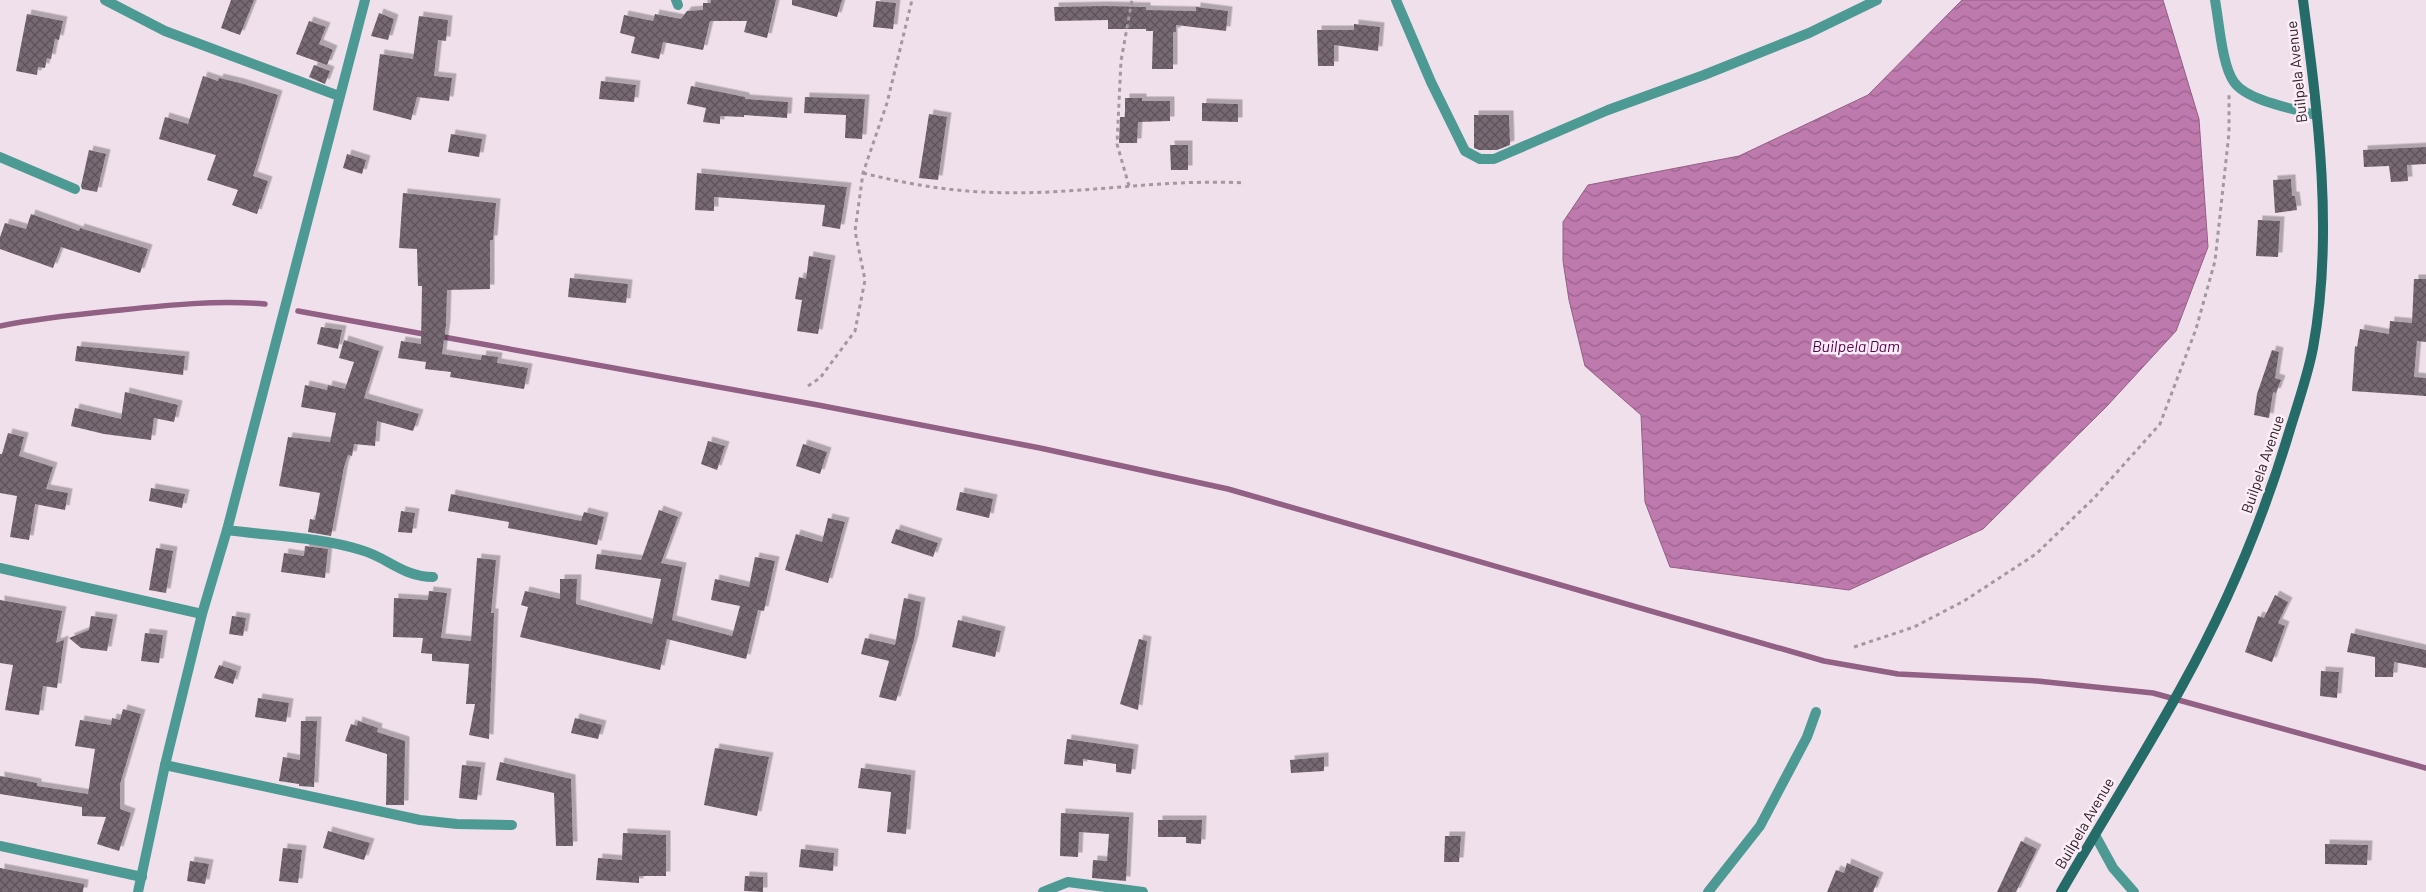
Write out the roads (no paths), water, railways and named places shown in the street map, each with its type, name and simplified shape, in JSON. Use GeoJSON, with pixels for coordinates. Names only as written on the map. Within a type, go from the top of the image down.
{"type":"FeatureCollection","features":[{"type":"Feature","properties":{"kind":"street"},"geometry":{"type":"LineString","coordinates":[[106,0],[165,31],[340,96]]}},
{"type":"Feature","properties":{"kind":"street"},"geometry":{"type":"LineString","coordinates":[[138,892],[165,765],[202,614],[227,530],[365,0]]}},
{"type":"Feature","properties":{"kind":"street"},"geometry":{"type":"LineString","coordinates":[[1396,0],[1431,82],[1465,151],[1480,159],[1494,159],[1608,110],[1704,75],[1809,33],[1876,0]]}},
{"type":"Feature","properties":{"kind":"street"},"geometry":{"type":"LineString","coordinates":[[2215,0],[2224,56],[2234,83],[2251,95],[2316,115]]}},
{"type":"Feature","properties":{"kind":"street","name":"Builpela Avenue"},"geometry":{"type":"LineString","coordinates":[[2061,892],[2172,704],[2245,558],[2282,458],[2313,348],[2322,267],[2322,190],[2303,0]]}},
{"type":"Feature","properties":{"kind":"street"},"geometry":{"type":"LineString","coordinates":[[0,157],[75,188]]}},
{"type":"Feature","properties":{"kind":"street"},"geometry":{"type":"LineString","coordinates":[[227,530],[342,545],[364,551],[414,575],[433,577]]}},
{"type":"Feature","properties":{"kind":"street"},"geometry":{"type":"LineString","coordinates":[[0,568],[202,614]]}},
{"type":"Feature","properties":{"kind":"street"},"geometry":{"type":"LineString","coordinates":[[1708,892],[1760,826],[1807,738],[1816,712]]}},
{"type":"Feature","properties":{"kind":"street"},"geometry":{"type":"LineString","coordinates":[[165,765],[420,820],[457,824],[512,825]]}},
{"type":"Feature","properties":{"kind":"street"},"geometry":{"type":"LineString","coordinates":[[2095,835],[2113,868],[2134,892]]}},
{"type":"Feature","properties":{"kind":"street"},"geometry":{"type":"LineString","coordinates":[[0,846],[142,877]]}},
{"type":"Feature","properties":{"kind":"street"},"geometry":{"type":"LineString","coordinates":[[1044,892],[1068,882],[1143,892]]}},
{"type":"Feature","properties":{"kind":"water","name":"Builpela Dam"},"geometry":{"type":"Polygon","coordinates":[[[1962,0],[2163,0],[2199,119],[2208,247],[2176,331],[2107,406],[1983,529],[1849,590],[1670,567],[1645,502],[1641,415],[1585,366],[1569,300],[1563,261],[1563,222],[1588,185],[1739,156],[1868,95],[1962,0]]]}},
{"type":"Feature","properties":{"kind":"waterway"},"geometry":{"type":"LineString","coordinates":[[0,326],[60,316],[175,305],[211,303],[265,304]]}},
{"type":"Feature","properties":{"kind":"waterway"},"geometry":{"type":"LineString","coordinates":[[298,311],[429,335]]}},
{"type":"Feature","properties":{"kind":"waterway"},"geometry":{"type":"LineString","coordinates":[[438,336],[818,405],[1040,448],[1228,489],[1824,661],[1898,674],[2037,681],[2153,693],[2426,768]]}}]}
